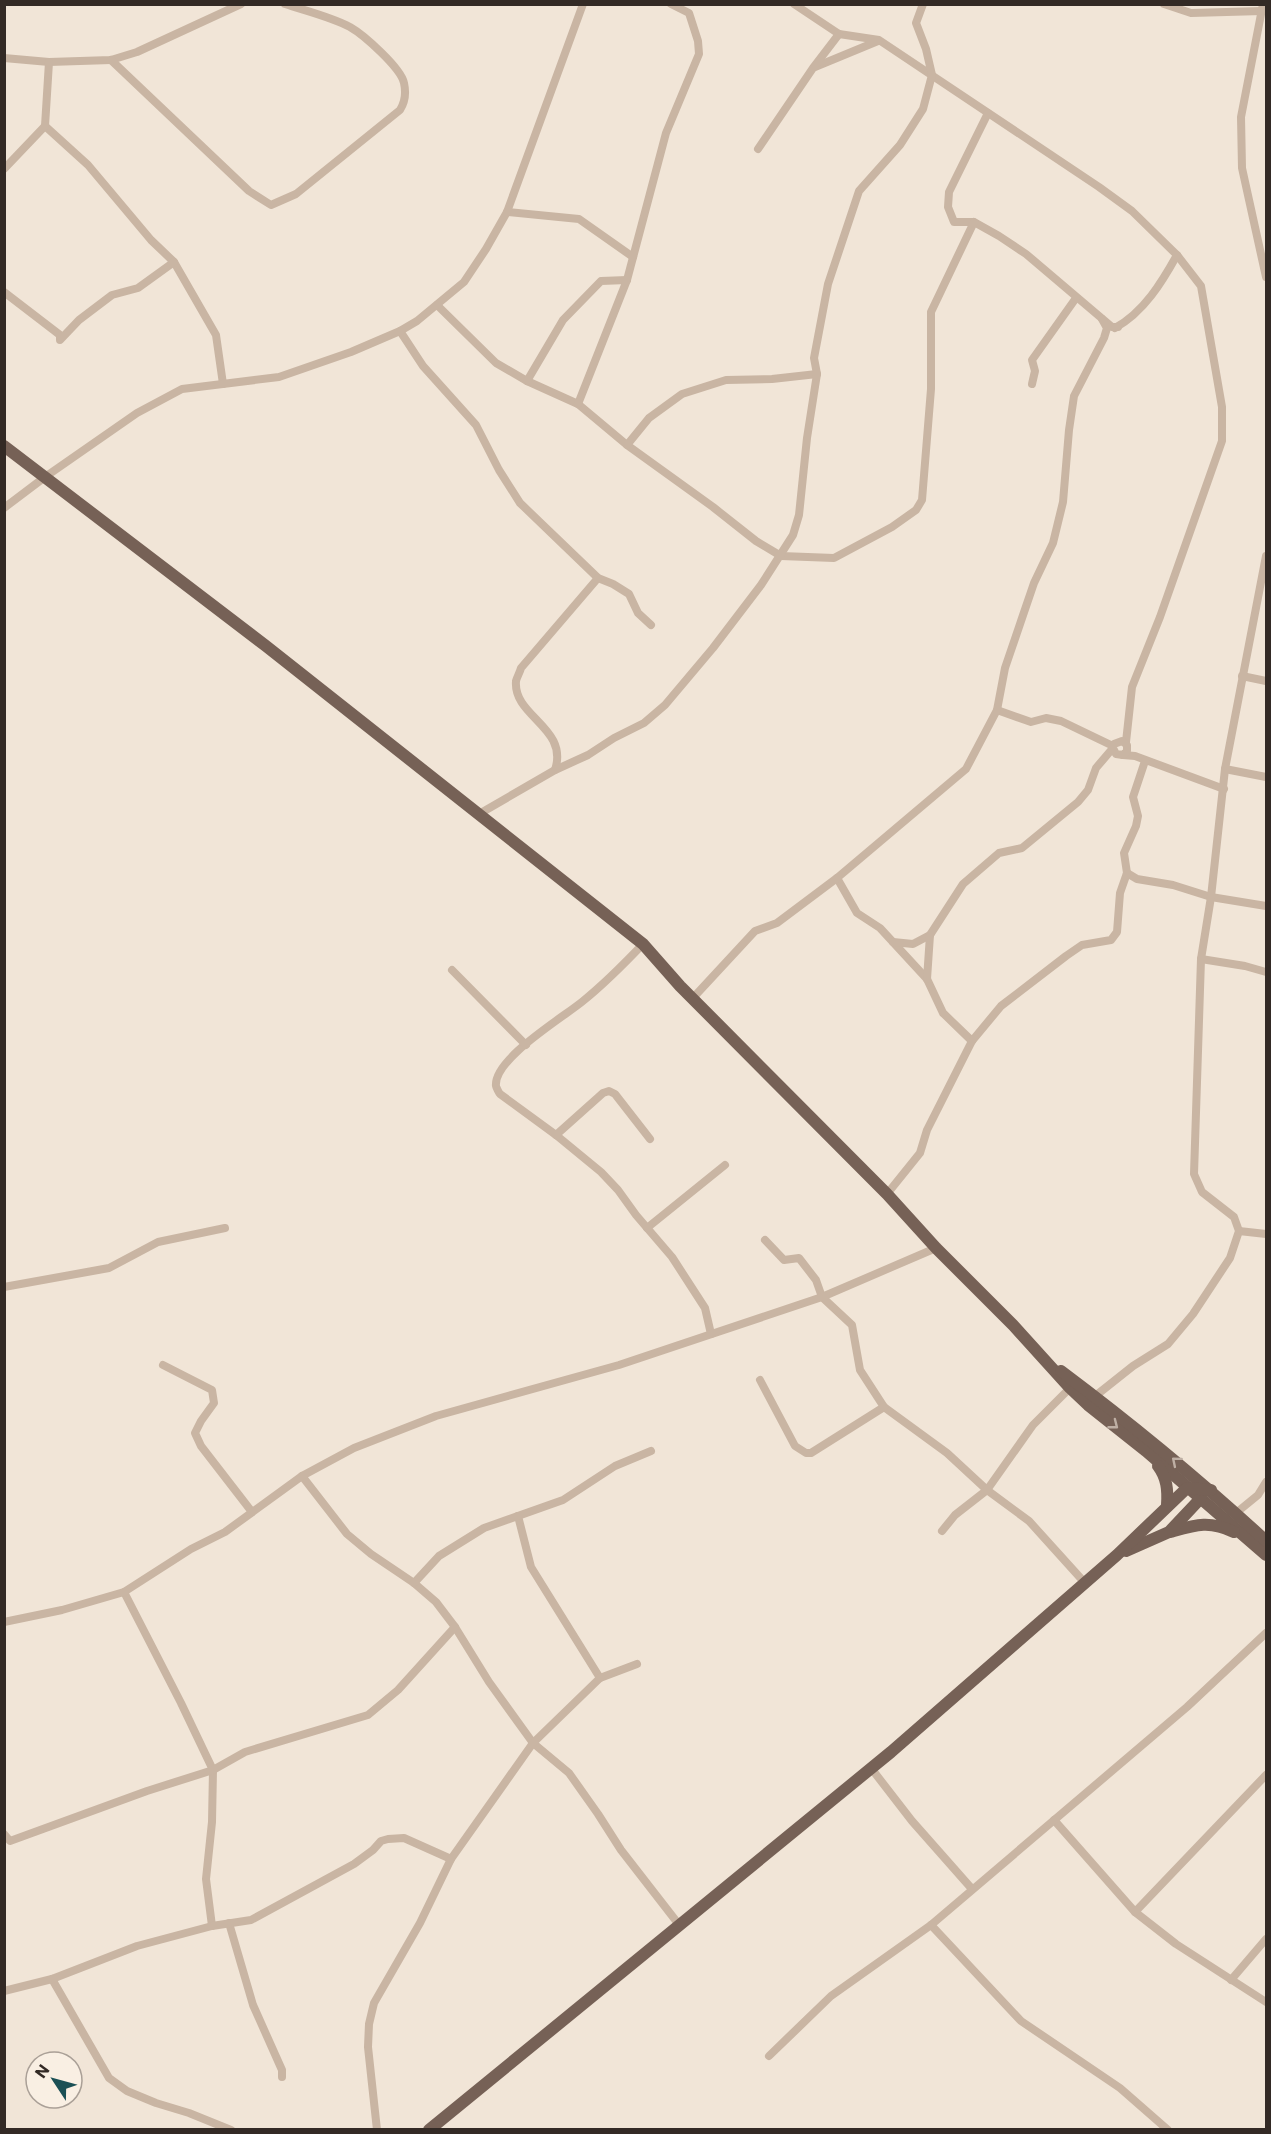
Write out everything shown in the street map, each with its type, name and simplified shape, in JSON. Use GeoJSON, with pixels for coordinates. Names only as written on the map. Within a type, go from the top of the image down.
{"type":"FeatureCollection","features":[{"type":"Feature","properties":{"kind":"main road"},"geometry":{"type":"LineString","coordinates":[[4,446],[267,646],[643,944],[692,999],[887,1194],[1070,1388],[1187,1488],[1202,1489],[1236,1514],[1266,1542]]}},
{"type":"Feature","properties":{"kind":"main road"},"geometry":{"type":"LineString","coordinates":[[1041,1356],[1141,1432],[1202,1489],[1242,1535],[1266,1555]]}},
{"type":"Feature","properties":{"kind":"main road"},"geometry":{"type":"LineString","coordinates":[[1146,1451],[1164,1473],[1168,1491],[1167,1505]]}},
{"type":"Feature","properties":{"kind":"main road"},"geometry":{"type":"LineString","coordinates":[[429,2130],[871,1768],[1117,1556],[1187,1488]]}},
{"type":"Feature","properties":{"kind":"main road"},"geometry":{"type":"LineString","coordinates":[[1168,1532],[1202,1489]]}},
{"type":"Feature","properties":{"kind":"main road"},"geometry":{"type":"LineString","coordinates":[[1117,1556],[1168,1532],[1194,1525],[1215,1524],[1242,1535]]}},
{"type":"Feature","properties":{"kind":"street"},"geometry":{"type":"LineString","coordinates":[[4,58],[49,62],[111,60],[137,52],[241,4]]}},
{"type":"Feature","properties":{"kind":"street"},"geometry":{"type":"LineString","coordinates":[[111,60],[249,191],[271,205],[296,194],[400,110],[404,102],[404,81],[390,61],[371,42],[350,27],[285,4]]}},
{"type":"Feature","properties":{"kind":"street"},"geometry":{"type":"LineString","coordinates":[[4,508],[136,413],[182,389],[279,377],[351,352],[400,331],[437,305],[464,282],[507,212],[584,4]]}},
{"type":"Feature","properties":{"kind":"street"},"geometry":{"type":"LineString","coordinates":[[578,404],[627,280],[666,133],[699,54],[698,41],[689,13],[671,4]]}},
{"type":"Feature","properties":{"kind":"street"},"geometry":{"type":"LineString","coordinates":[[794,4],[839,34],[879,40],[1124,205],[1178,255],[1201,286],[1222,407],[1222,441],[1160,618],[1132,687],[1129,719],[1118,747],[1096,768],[1088,790],[1078,802],[1022,848],[999,853],[963,884],[930,935],[927,979]]}},
{"type":"Feature","properties":{"kind":"street"},"geometry":{"type":"LineString","coordinates":[[478,814],[644,723],[665,705],[713,648],[781,556],[793,535],[799,515],[807,438],[817,374],[814,358],[828,284],[859,191],[900,145],[923,109],[932,75],[926,49],[916,23],[923,4]]}},
{"type":"Feature","properties":{"kind":"street"},"geometry":{"type":"LineString","coordinates":[[1164,4],[1191,13],[1263,8],[1241,117],[1242,168],[1266,276]]}},
{"type":"Feature","properties":{"kind":"street"},"geometry":{"type":"LineString","coordinates":[[758,149],[839,34]]}},
{"type":"Feature","properties":{"kind":"street"},"geometry":{"type":"LineString","coordinates":[[813,68],[879,40]]}},
{"type":"Feature","properties":{"kind":"street"},"geometry":{"type":"LineString","coordinates":[[4,169],[45,126],[49,62]]}},
{"type":"Feature","properties":{"kind":"street"},"geometry":{"type":"LineString","coordinates":[[988,113],[949,192],[948,207],[954,222],[974,222],[1026,254],[1112,327],[1118,327]]}},
{"type":"Feature","properties":{"kind":"street"},"geometry":{"type":"LineString","coordinates":[[45,126],[88,165],[151,240],[174,262],[216,335],[223,384]]}},
{"type":"Feature","properties":{"kind":"street"},"geometry":{"type":"LineString","coordinates":[[507,212],[579,219],[633,257]]}},
{"type":"Feature","properties":{"kind":"street"},"geometry":{"type":"LineString","coordinates":[[437,305],[496,363],[527,381],[578,404],[627,445],[756,541],[781,556],[834,558],[892,527],[916,510],[922,500],[931,389],[931,312],[974,222]]}},
{"type":"Feature","properties":{"kind":"street"},"geometry":{"type":"LineString","coordinates":[[1104,338],[1125,323],[1144,304],[1162,282],[1178,255]]}},
{"type":"Feature","properties":{"kind":"street"},"geometry":{"type":"LineString","coordinates":[[4,292],[60,335],[60,340],[79,320],[112,295],[138,288],[174,262]]}},
{"type":"Feature","properties":{"kind":"street"},"geometry":{"type":"LineString","coordinates":[[527,381],[563,320],[574,307],[601,281],[627,280]]}},
{"type":"Feature","properties":{"kind":"street"},"geometry":{"type":"LineString","coordinates":[[1032,384],[1035,371],[1032,360],[1076,298]]}},
{"type":"Feature","properties":{"kind":"street"},"geometry":{"type":"LineString","coordinates":[[692,999],[755,931],[777,923],[837,878],[966,770],[997,710],[1009,657],[1034,584],[1056,533],[1063,502],[1074,396],[1104,338],[1107,328],[1102,319]]}},
{"type":"Feature","properties":{"kind":"street"},"geometry":{"type":"LineString","coordinates":[[400,331],[423,366],[476,425],[499,470],[520,503],[598,578],[629,594],[638,613],[651,625]]}},
{"type":"Feature","properties":{"kind":"street"},"geometry":{"type":"LineString","coordinates":[[627,445],[649,418],[682,394],[726,380],[772,379],[817,374]]}},
{"type":"Feature","properties":{"kind":"street"},"geometry":{"type":"LineString","coordinates":[[1094,1397],[1133,1366],[1168,1344],[1193,1314],[1225,1266],[1239,1231],[1234,1217],[1202,1192],[1194,1174],[1201,959],[1211,897],[1225,769],[1242,676],[1264,586],[1266,556]]}},
{"type":"Feature","properties":{"kind":"street"},"geometry":{"type":"LineString","coordinates":[[555,770],[559,759],[555,741],[519,698],[516,681],[521,668],[598,578]]}},
{"type":"Feature","properties":{"kind":"street"},"geometry":{"type":"LineString","coordinates":[[1242,676],[1266,681]]}},
{"type":"Feature","properties":{"kind":"street"},"geometry":{"type":"LineString","coordinates":[[997,710],[1031,722],[1046,718],[1061,720],[1145,761],[1224,789]]}},
{"type":"Feature","properties":{"kind":"street"},"geometry":{"type":"LineString","coordinates":[[887,1194],[920,1153],[927,1130],[972,1041],[1001,1006],[1082,945],[1110,940],[1117,932],[1120,893],[1127,873],[1124,853],[1138,816],[1133,797],[1145,761]]}},
{"type":"Feature","properties":{"kind":"street"},"geometry":{"type":"LineString","coordinates":[[1225,769],[1266,777]]}},
{"type":"Feature","properties":{"kind":"street"},"geometry":{"type":"LineString","coordinates":[[1127,873],[1137,879],[1173,885],[1211,897],[1266,906]]}},
{"type":"Feature","properties":{"kind":"street"},"geometry":{"type":"LineString","coordinates":[[837,878],[857,913],[880,928],[927,979],[943,1013],[972,1041]]}},
{"type":"Feature","properties":{"kind":"street"},"geometry":{"type":"LineString","coordinates":[[893,942],[913,944],[930,935]]}},
{"type":"Feature","properties":{"kind":"street"},"geometry":{"type":"LineString","coordinates":[[643,944],[581,1003],[541,1030],[504,1067],[498,1076],[496,1087],[500,1094],[556,1135],[607,1178],[672,1257],[705,1308],[711,1334]]}},
{"type":"Feature","properties":{"kind":"street"},"geometry":{"type":"LineString","coordinates":[[1201,959],[1266,972]]}},
{"type":"Feature","properties":{"kind":"street"},"geometry":{"type":"LineString","coordinates":[[452,970],[526,1045]]}},
{"type":"Feature","properties":{"kind":"street"},"geometry":{"type":"LineString","coordinates":[[556,1135],[609,1090],[615,1094],[650,1139]]}},
{"type":"Feature","properties":{"kind":"street"},"geometry":{"type":"LineString","coordinates":[[647,1228],[725,1165]]}},
{"type":"Feature","properties":{"kind":"street"},"geometry":{"type":"LineString","coordinates":[[4,1287],[109,1268],[158,1242],[225,1228]]}},
{"type":"Feature","properties":{"kind":"street"},"geometry":{"type":"LineString","coordinates":[[1239,1231],[1266,1234]]}},
{"type":"Feature","properties":{"kind":"street"},"geometry":{"type":"LineString","coordinates":[[765,1240],[784,1260],[799,1258],[816,1280],[822,1297],[852,1325],[860,1370],[884,1407],[947,1453],[987,1490],[1029,1521],[1085,1583]]}},
{"type":"Feature","properties":{"kind":"street"},"geometry":{"type":"LineString","coordinates":[[4,1622],[62,1610],[124,1592],[191,1549],[225,1532],[302,1476],[354,1448],[435,1416],[619,1365],[822,1297],[936,1248]]}},
{"type":"Feature","properties":{"kind":"street"},"geometry":{"type":"LineString","coordinates":[[163,1365],[212,1390],[214,1402],[195,1434],[201,1446],[252,1512]]}},
{"type":"Feature","properties":{"kind":"street"},"geometry":{"type":"LineString","coordinates":[[760,1380],[795,1446],[806,1453],[811,1453],[884,1407]]}},
{"type":"Feature","properties":{"kind":"street"},"geometry":{"type":"LineString","coordinates":[[942,1531],[955,1515],[987,1490],[1033,1425],[1070,1388]]}},
{"type":"Feature","properties":{"kind":"street"},"geometry":{"type":"LineString","coordinates":[[414,1583],[440,1556],[484,1528],[563,1500],[615,1466],[651,1451]]}},
{"type":"Feature","properties":{"kind":"street"},"geometry":{"type":"LineString","coordinates":[[302,1476],[347,1534],[436,1602],[533,1743],[569,1773],[621,1850],[680,1926]]}},
{"type":"Feature","properties":{"kind":"street"},"geometry":{"type":"LineString","coordinates":[[1236,1514],[1258,1495],[1266,1482]]}},
{"type":"Feature","properties":{"kind":"street"},"geometry":{"type":"LineString","coordinates":[[518,1516],[531,1567],[600,1678]]}},
{"type":"Feature","properties":{"kind":"street"},"geometry":{"type":"LineString","coordinates":[[124,1592],[213,1770],[212,1822],[206,1879],[212,1926]]}},
{"type":"Feature","properties":{"kind":"street"},"geometry":{"type":"LineString","coordinates":[[4,1834],[10,1841],[147,1791],[213,1770],[244,1752],[368,1715],[398,1690],[455,1627]]}},
{"type":"Feature","properties":{"kind":"street"},"geometry":{"type":"LineString","coordinates":[[770,2056],[831,1996],[931,1925],[1186,1707],[1266,1633]]}},
{"type":"Feature","properties":{"kind":"street"},"geometry":{"type":"LineString","coordinates":[[377,2130],[368,2047],[369,2024],[374,2003],[420,1923],[451,1859],[533,1743],[600,1678],[637,1664]]}},
{"type":"Feature","properties":{"kind":"street"},"geometry":{"type":"LineString","coordinates":[[871,1768],[912,1821],[972,1889]]}},
{"type":"Feature","properties":{"kind":"street"},"geometry":{"type":"LineString","coordinates":[[1135,1912],[1266,1775]]}},
{"type":"Feature","properties":{"kind":"street"},"geometry":{"type":"LineString","coordinates":[[1054,1820],[1135,1912],[1176,1944],[1266,2002]]}},
{"type":"Feature","properties":{"kind":"street"},"geometry":{"type":"LineString","coordinates":[[4,1991],[52,1979],[137,1946],[212,1926],[251,1920],[354,1864],[381,1841],[404,1838],[451,1859]]}},
{"type":"Feature","properties":{"kind":"street"},"geometry":{"type":"LineString","coordinates":[[229,1923],[253,2006],[282,2070],[282,2077]]}},
{"type":"Feature","properties":{"kind":"street"},"geometry":{"type":"LineString","coordinates":[[931,1925],[1021,2021],[1120,2088],[1168,2130]]}},
{"type":"Feature","properties":{"kind":"street"},"geometry":{"type":"LineString","coordinates":[[1231,1980],[1266,1939]]}},
{"type":"Feature","properties":{"kind":"street"},"geometry":{"type":"LineString","coordinates":[[52,1979],[109,2078],[127,2091],[231,2130]]}}]}
